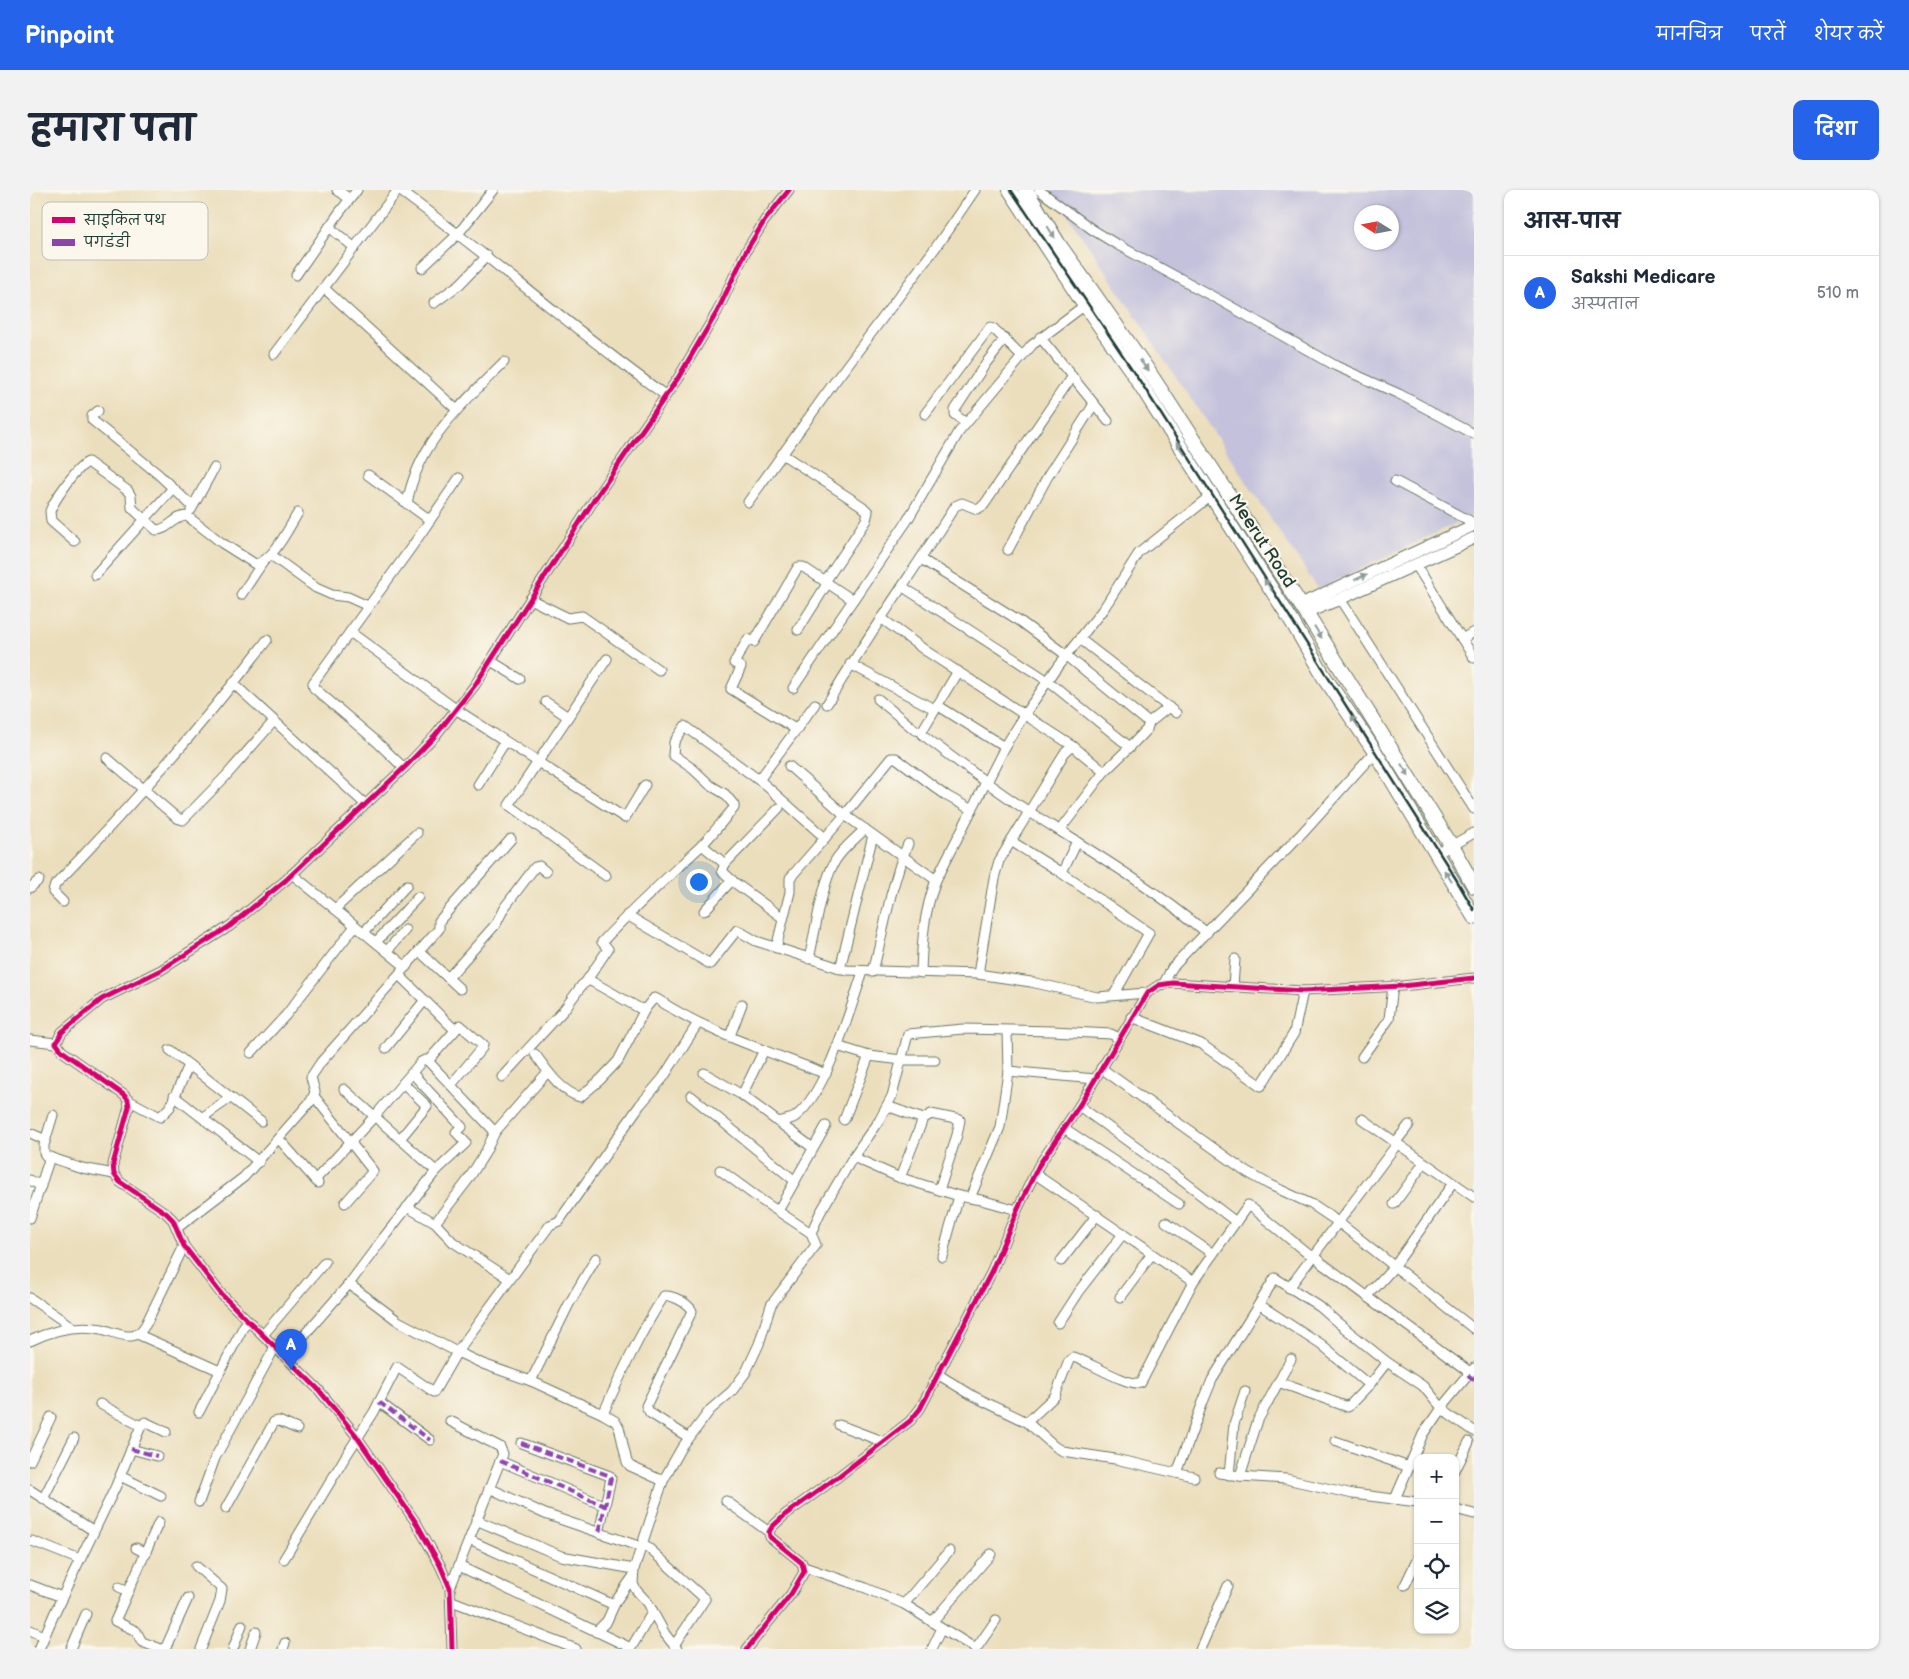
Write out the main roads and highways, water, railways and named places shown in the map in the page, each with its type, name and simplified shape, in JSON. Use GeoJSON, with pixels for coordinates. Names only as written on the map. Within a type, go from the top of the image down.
{"type":"FeatureCollection","features":[{"type":"Feature","properties":{"kind":"main road","name":"Meerut Road"},"geometry":{"type":"LineString","coordinates":[[1010,190],[1085,305],[1133,373],[1288,616],[1324,677],[1375,752],[1474,917]]}},
{"type":"Feature","properties":{"kind":"main road","name":"Meerut Road"},"geometry":{"type":"LineString","coordinates":[[1026,190],[1058,243],[1147,369],[1303,609],[1451,844],[1474,886]]}},
{"type":"Feature","properties":{"kind":"main road"},"geometry":{"type":"LineString","coordinates":[[1288,616],[1303,609]]}},
{"type":"Feature","properties":{"kind":"railway"},"geometry":{"type":"LineString","coordinates":[[1011,190],[1140,381],[1474,910]]}},
{"type":"Feature","properties":{"kind":"place","name":"Sakshi Medicare"},"geometry":{"type":"Point","coordinates":[291,1370]}}]}
